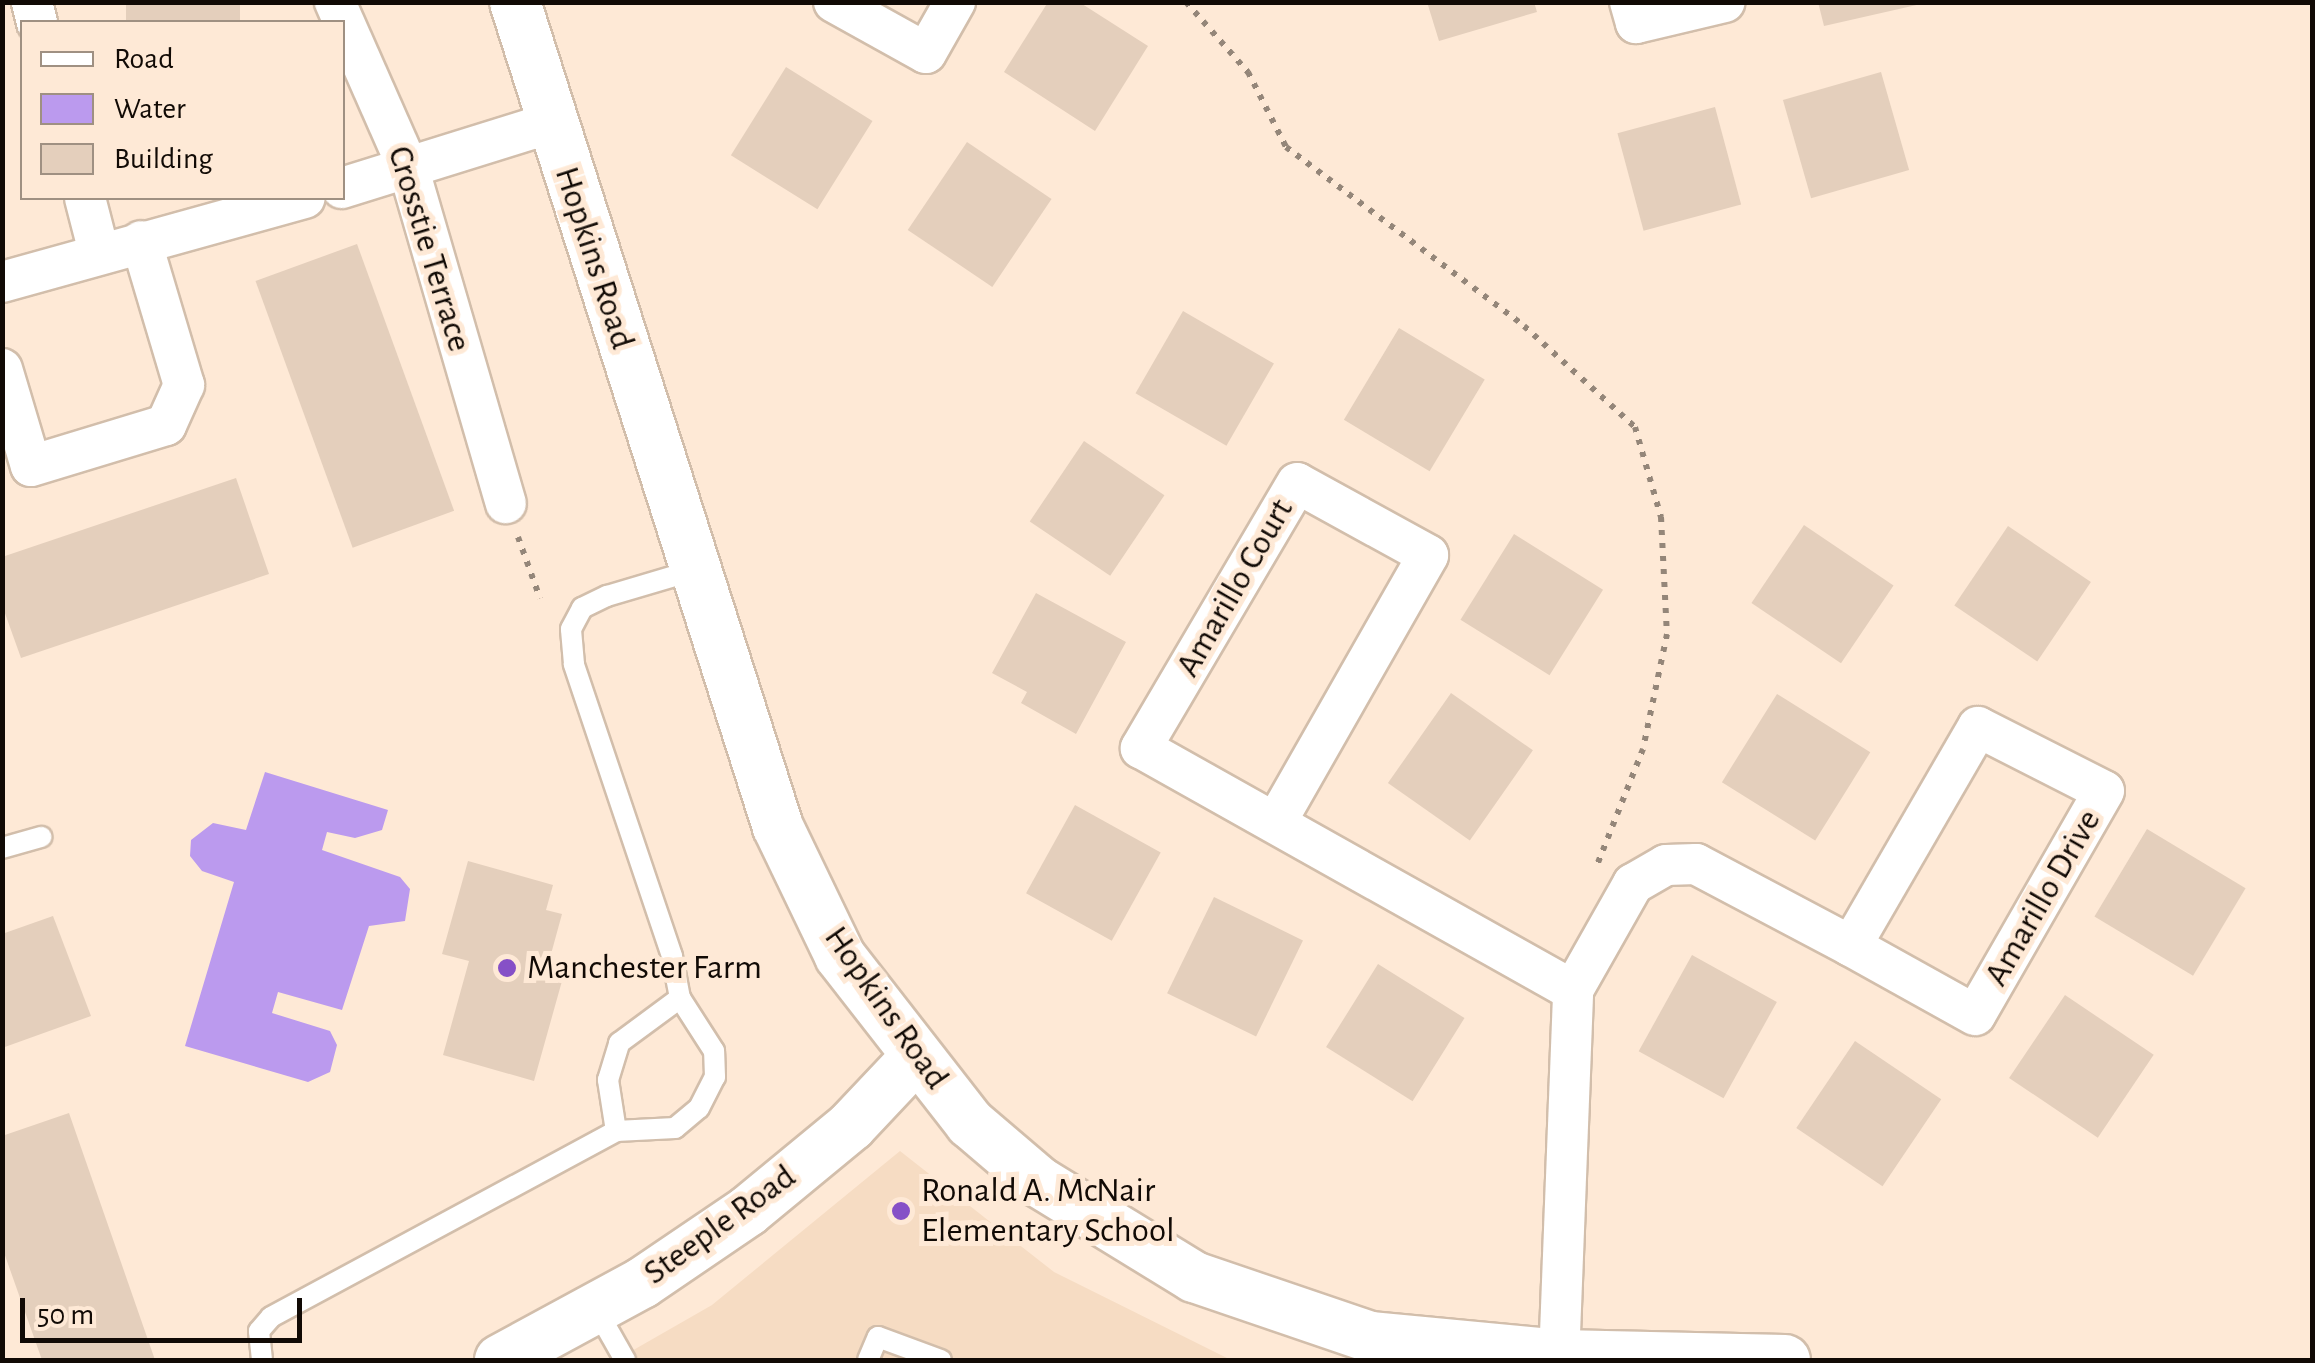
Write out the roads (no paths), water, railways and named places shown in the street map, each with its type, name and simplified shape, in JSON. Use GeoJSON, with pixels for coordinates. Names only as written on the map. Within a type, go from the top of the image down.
{"type":"FeatureCollection","features":[{"type":"Feature","properties":{"kind":"street","name":"Hopkins Road"},"geometry":{"type":"LineString","coordinates":[[516,2],[778,827],[840,956],[970,1123],[1040,1182],[1194,1277],[1370,1337],[1560,1358],[1784,1360]]}},
{"type":"Feature","properties":{"kind":"street"},"geometry":{"type":"LineString","coordinates":[[834,2],[926,53],[954,2]]}},
{"type":"Feature","properties":{"kind":"street"},"geometry":{"type":"LineString","coordinates":[[1630,2],[1636,23],[1725,2]]}},
{"type":"Feature","properties":{"kind":"street","name":"Crosstie Terrace"},"geometry":{"type":"LineString","coordinates":[[345,25],[409,170],[506,503]]}},
{"type":"Feature","properties":{"kind":"street"},"geometry":{"type":"LineString","coordinates":[[345,187],[551,122]]}},
{"type":"Feature","properties":{"kind":"street"},"geometry":{"type":"LineString","coordinates":[[85,200],[99,252]]}},
{"type":"Feature","properties":{"kind":"street"},"geometry":{"type":"LineString","coordinates":[[2,282],[297,200]]}},
{"type":"Feature","properties":{"kind":"street"},"geometry":{"type":"LineString","coordinates":[[2,369],[30,466],[166,425],[184,384],[142,241]]}},
{"type":"Feature","properties":{"kind":"street","name":"Amarillo Court"},"geometry":{"type":"LineString","coordinates":[[1276,822],[1428,554],[1297,483],[1141,748],[1573,990]]}},
{"type":"Feature","properties":{"kind":"street","name":"Amarillo Drive"},"geometry":{"type":"LineString","coordinates":[[1560,1358],[1573,990],[1633,884],[1666,866],[1696,864],[1976,1015],[2104,791],[1978,728],[1852,946]]}},
{"type":"Feature","properties":{"kind":"street","name":"Steeple Road"},"geometry":{"type":"LineString","coordinates":[[500,1360],[596,1309],[748,1210],[852,1126],[916,1057]]}},
{"type":"Feature","properties":{"kind":"lane"},"geometry":{"type":"LineString","coordinates":[[262,1360],[259,1332],[271,1317],[616,1131],[675,1128],[700,1108],[714,1077],[714,1051],[680,998],[574,664],[572,630],[582,608],[608,596],[695,570]]}},
{"type":"Feature","properties":{"kind":"lane"},"geometry":{"type":"LineString","coordinates":[[2,848],[41,837]]}},
{"type":"Feature","properties":{"kind":"lane"},"geometry":{"type":"LineString","coordinates":[[616,1131],[608,1080],[620,1043],[680,998]]}},
{"type":"Feature","properties":{"kind":"lane"},"geometry":{"type":"LineString","coordinates":[[596,1309],[625,1360]]}},
{"type":"Feature","properties":{"kind":"lane"},"geometry":{"type":"LineString","coordinates":[[868,1360],[878,1337],[942,1360]]}},
{"type":"Feature","properties":{"kind":"water"},"geometry":{"type":"Polygon","coordinates":[[[265,772],[388,810],[382,830],[355,838],[327,832],[322,850],[400,877],[410,889],[405,921],[369,926],[342,1010],[278,992],[272,1013],[330,1031],[337,1045],[330,1072],[308,1082],[185,1046],[234,882],[202,871],[190,856],[191,840],[213,823],[246,830],[265,772]]]}},
{"type":"Feature","properties":{"kind":"place","name":"Manchester Farm"},"geometry":{"type":"Point","coordinates":[507,968]}},
{"type":"Feature","properties":{"kind":"place","name":"Ronald A. McNair Elementary School"},"geometry":{"type":"Point","coordinates":[901,1211]}}]}
